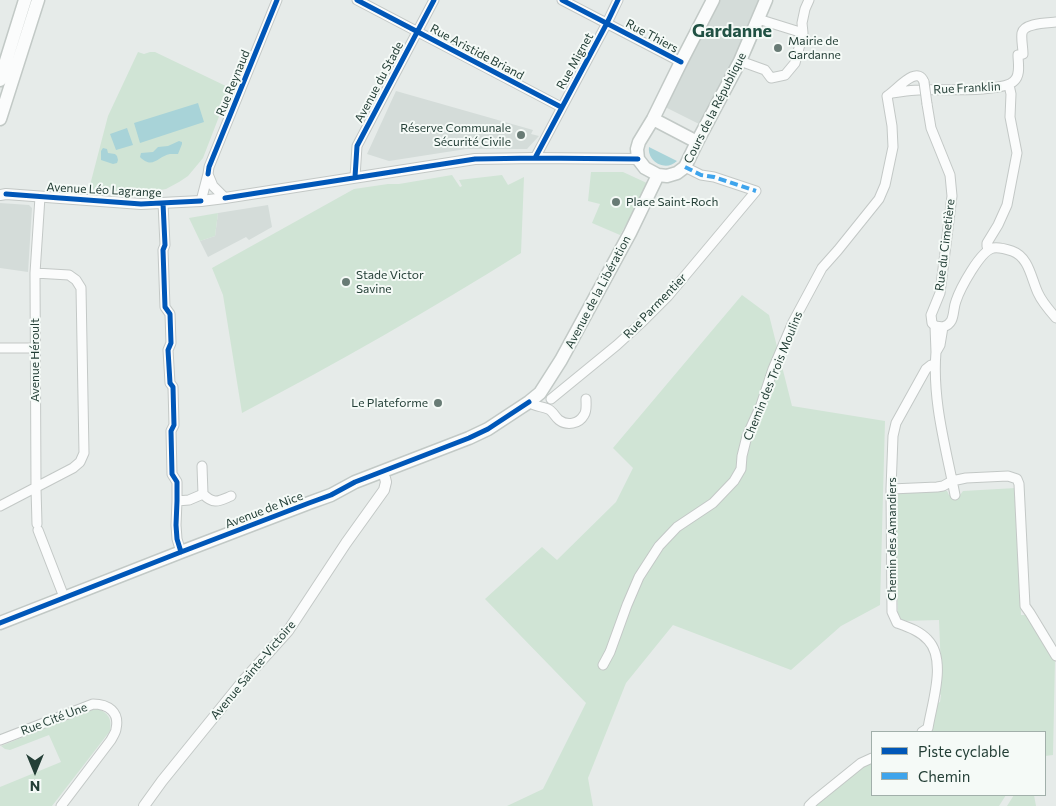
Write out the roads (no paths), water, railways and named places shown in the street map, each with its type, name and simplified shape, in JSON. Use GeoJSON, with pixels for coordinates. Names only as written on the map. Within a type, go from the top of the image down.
{"type":"FeatureCollection","features":[{"type":"Feature","properties":{"kind":"main road"},"geometry":{"type":"LineString","coordinates":[[0,80],[25,0]]}},
{"type":"Feature","properties":{"kind":"main road"},"geometry":{"type":"LineString","coordinates":[[0,119],[38,0]]}},
{"type":"Feature","properties":{"kind":"main road"},"geometry":{"type":"LineString","coordinates":[[658,175],[645,168],[638,159],[637,149],[639,142],[653,119],[712,0]]}},
{"type":"Feature","properties":{"kind":"main road","name":"Cours de la République"},"geometry":{"type":"LineString","coordinates":[[658,175],[667,176],[677,173],[685,167],[740,61],[766,0]]}},
{"type":"Feature","properties":{"kind":"main road"},"geometry":{"type":"LineString","coordinates":[[653,119],[697,142]]}},
{"type":"Feature","properties":{"kind":"main road","name":"Avenue de la Libération"},"geometry":{"type":"LineString","coordinates":[[529,402],[545,396],[561,360],[630,233],[658,175]]}},
{"type":"Feature","properties":{"kind":"main road","name":"Avenue de Nice"},"geometry":{"type":"LineString","coordinates":[[0,623],[181,552],[331,495],[385,478],[481,440],[509,424],[529,402]]}},
{"type":"Feature","properties":{"kind":"main road","name":"Avenue de Nice"},"geometry":{"type":"LineString","coordinates":[[331,495],[355,482],[469,438],[488,429],[529,402]]}},
{"type":"Feature","properties":{"kind":"street","name":"Rue Reynaud"},"geometry":{"type":"LineString","coordinates":[[201,200],[209,167],[277,0]]}},
{"type":"Feature","properties":{"kind":"street","name":"Rue Aristide Briand"},"geometry":{"type":"LineString","coordinates":[[357,0],[561,107]]}},
{"type":"Feature","properties":{"kind":"street","name":"Avenue du Stade"},"geometry":{"type":"LineString","coordinates":[[355,177],[357,146],[434,0]]}},
{"type":"Feature","properties":{"kind":"street","name":"Rue Thiers"},"geometry":{"type":"LineString","coordinates":[[562,0],[680,62]]}},
{"type":"Feature","properties":{"kind":"street","name":"Rue Mignet"},"geometry":{"type":"LineString","coordinates":[[535,158],[618,0]]}},
{"type":"Feature","properties":{"kind":"street"},"geometry":{"type":"LineString","coordinates":[[740,61],[765,70],[771,78],[785,75],[795,63],[803,33],[802,24],[805,9],[809,0]]}},
{"type":"Feature","properties":{"kind":"street"},"geometry":{"type":"LineString","coordinates":[[758,18],[803,33]]}},
{"type":"Feature","properties":{"kind":"street","name":"Rue Franklin"},"geometry":{"type":"LineString","coordinates":[[889,94],[917,90],[976,89],[1008,85],[1018,77],[1018,55],[1023,54],[1023,30],[1026,27],[1056,22]]}},
{"type":"Feature","properties":{"kind":"street","name":"Rue du Cimetière"},"geometry":{"type":"LineString","coordinates":[[889,94],[910,77],[917,75],[922,79],[931,128],[950,175],[952,196],[940,293],[931,315],[932,323],[939,326],[935,364],[938,406],[955,495]]}},
{"type":"Feature","properties":{"kind":"street"},"geometry":{"type":"LineString","coordinates":[[988,250],[987,243],[1008,205],[1017,153],[1010,117],[1011,94],[1008,85]]}},
{"type":"Feature","properties":{"kind":"street","name":"Chemin des Trois Moulins"},"geometry":{"type":"LineString","coordinates":[[603,665],[610,652],[639,577],[659,546],[677,527],[713,503],[734,481],[741,469],[746,436],[761,405],[792,322],[822,268],[879,199],[885,185],[893,147],[889,94]]}},
{"type":"Feature","properties":{"kind":"street","name":"Avenue Léo Lagrange"},"geometry":{"type":"LineString","coordinates":[[2,193],[141,204],[163,203],[225,198],[475,159],[638,159]]}},
{"type":"Feature","properties":{"kind":"street","name":"Rue Parmentier"},"geometry":{"type":"LineString","coordinates":[[545,396],[617,344],[641,323],[668,296],[756,191],[714,177],[701,175],[685,167]]}},
{"type":"Feature","properties":{"kind":"street"},"geometry":{"type":"LineString","coordinates":[[208,174],[213,186],[225,198]]}},
{"type":"Feature","properties":{"kind":"street","name":"Avenue Héroult"},"geometry":{"type":"LineString","coordinates":[[40,197],[35,273],[36,488],[38,527],[64,597]]}},
{"type":"Feature","properties":{"kind":"street"},"geometry":{"type":"LineString","coordinates":[[163,203],[165,307],[170,314],[171,343],[168,350],[168,358],[170,383],[173,387],[174,425],[171,430],[172,474],[177,482],[176,525],[177,539],[181,552]]}},
{"type":"Feature","properties":{"kind":"street"},"geometry":{"type":"LineString","coordinates":[[939,326],[948,325],[954,314],[954,304],[959,292],[978,261],[988,250],[995,248],[1015,252],[1025,260],[1038,294],[1056,318]]}},
{"type":"Feature","properties":{"kind":"street"},"geometry":{"type":"LineString","coordinates":[[0,506],[73,468],[80,462],[84,453],[80,288],[76,280],[69,275],[35,273]]}},
{"type":"Feature","properties":{"kind":"street"},"geometry":{"type":"LineString","coordinates":[[0,348],[35,348]]}},
{"type":"Feature","properties":{"kind":"street","name":"Chemin des Amandiers"},"geometry":{"type":"LineString","coordinates":[[924,731],[928,728],[931,713],[938,671],[937,658],[936,651],[928,640],[917,631],[897,623],[892,612],[891,489],[893,436],[896,423],[926,369],[935,364]]}},
{"type":"Feature","properties":{"kind":"street"},"geometry":{"type":"LineString","coordinates":[[545,396],[548,409],[559,420],[567,424],[580,420],[585,414],[586,399]]}},
{"type":"Feature","properties":{"kind":"street"},"geometry":{"type":"LineString","coordinates":[[529,402],[533,406],[548,409]]}},
{"type":"Feature","properties":{"kind":"street"},"geometry":{"type":"LineString","coordinates":[[202,466],[204,494],[212,502],[217,502],[231,496]]}},
{"type":"Feature","properties":{"kind":"street"},"geometry":{"type":"LineString","coordinates":[[891,489],[937,487],[966,478],[1008,476],[1017,479],[1019,484],[1025,606],[1056,656]]}},
{"type":"Feature","properties":{"kind":"street","name":"Avenue Sainte-Victoire"},"geometry":{"type":"LineString","coordinates":[[144,806],[243,681],[288,631],[346,543],[384,490],[385,478]]}},
{"type":"Feature","properties":{"kind":"street"},"geometry":{"type":"LineString","coordinates":[[177,501],[189,500],[204,494]]}},
{"type":"Feature","properties":{"kind":"street","name":"Rue Cité Une"},"geometry":{"type":"LineString","coordinates":[[0,740],[93,704],[100,704],[111,708],[114,713],[116,728],[111,740],[61,806]]}},
{"type":"Feature","properties":{"kind":"street"},"geometry":{"type":"LineString","coordinates":[[809,806],[861,763],[871,758]]}},
{"type":"Feature","properties":{"kind":"water"},"geometry":{"type":"Polygon","coordinates":[[[198,103],[204,122],[140,143],[134,123],[198,103]]]}},
{"type":"Feature","properties":{"kind":"water"},"geometry":{"type":"Polygon","coordinates":[[[127,128],[133,145],[116,150],[110,134],[127,128]]]}},
{"type":"Feature","properties":{"kind":"water"},"geometry":{"type":"Polygon","coordinates":[[[179,141],[182,144],[178,154],[166,155],[152,162],[145,161],[140,157],[141,153],[153,152],[158,147],[168,146],[179,141]]]}},
{"type":"Feature","properties":{"kind":"water"},"geometry":{"type":"Polygon","coordinates":[[[649,147],[677,161],[668,166],[658,164],[651,157],[649,147]]]}},
{"type":"Feature","properties":{"kind":"water"},"geometry":{"type":"Polygon","coordinates":[[[103,148],[107,149],[108,153],[117,156],[117,163],[113,164],[101,160],[103,148]]]}},
{"type":"Feature","properties":{"kind":"place","name":"Mairie de Gardanne"},"geometry":{"type":"Point","coordinates":[778,48]}},
{"type":"Feature","properties":{"kind":"place","name":"Réserve Communale Sécurité Civile"},"geometry":{"type":"Point","coordinates":[521,135]}},
{"type":"Feature","properties":{"kind":"place","name":"Place Saint-Roch"},"geometry":{"type":"Point","coordinates":[616,202]}},
{"type":"Feature","properties":{"kind":"place","name":"Stade Victor Savine"},"geometry":{"type":"Point","coordinates":[346,282]}},
{"type":"Feature","properties":{"kind":"place","name":"Le Plateforme"},"geometry":{"type":"Point","coordinates":[438,403]}},
{"type":"Feature","properties":{"kind":"district","name":"Gardanne"},"geometry":{"type":"Point","coordinates":[732,31]}}]}
